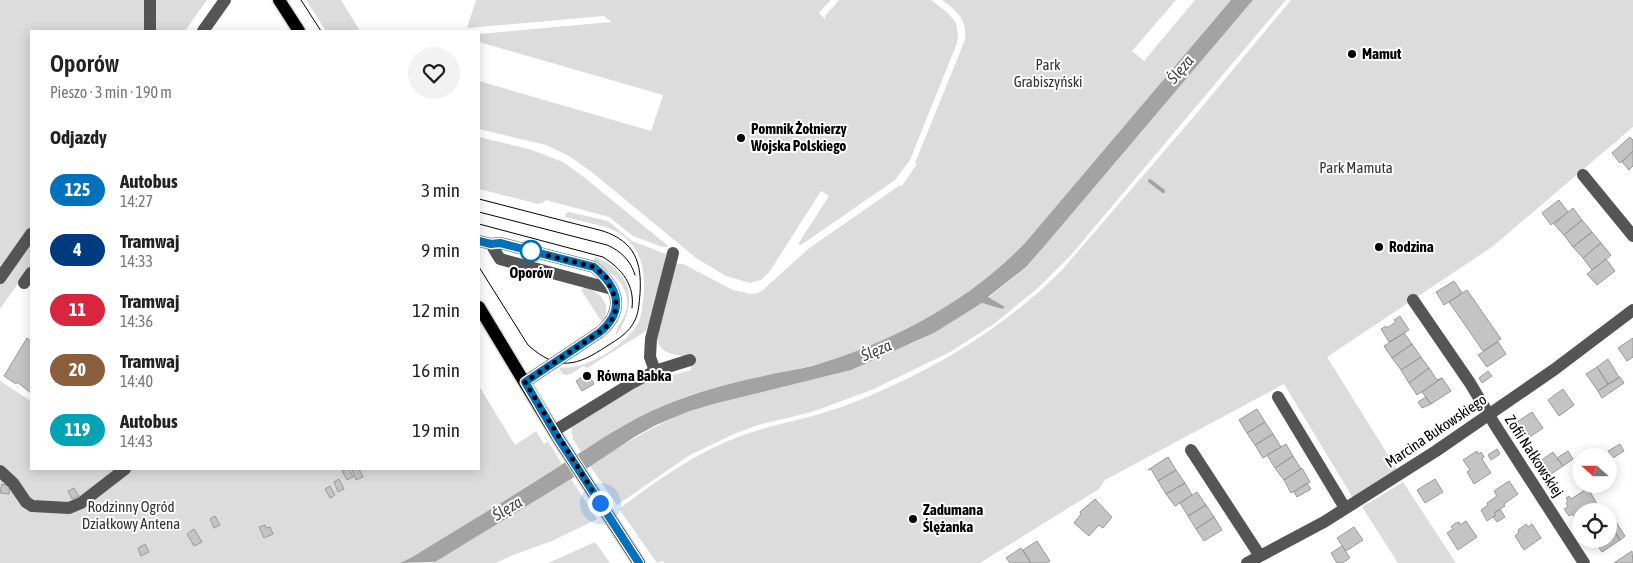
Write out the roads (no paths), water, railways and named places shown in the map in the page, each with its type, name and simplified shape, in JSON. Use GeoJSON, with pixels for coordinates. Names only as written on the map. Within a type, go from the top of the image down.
{"type":"FeatureCollection","features":[{"type":"Feature","properties":{"kind":"main road"},"geometry":{"type":"LineString","coordinates":[[279,0],[298,30]]}},
{"type":"Feature","properties":{"kind":"main road"},"geometry":{"type":"LineString","coordinates":[[480,309],[565,449],[639,563]]}},
{"type":"Feature","properties":{"kind":"street"},"geometry":{"type":"LineString","coordinates":[[150,0],[150,30]]}},
{"type":"Feature","properties":{"kind":"street"},"geometry":{"type":"LineString","coordinates":[[204,30],[225,0]]}},
{"type":"Feature","properties":{"kind":"street"},"geometry":{"type":"LineString","coordinates":[[1583,175],[1633,236]]}},
{"type":"Feature","properties":{"kind":"street"},"geometry":{"type":"LineString","coordinates":[[0,278],[30,235]]}},
{"type":"Feature","properties":{"kind":"street"},"geometry":{"type":"LineString","coordinates":[[485,242],[500,243],[594,267],[606,277],[616,300],[615,313],[610,323],[600,332],[525,382]]}},
{"type":"Feature","properties":{"kind":"street"},"geometry":{"type":"LineString","coordinates":[[655,371],[650,357],[651,339],[673,253]]}},
{"type":"Feature","properties":{"kind":"street","name":"Zofii Nałkowskiej"},"geometry":{"type":"LineString","coordinates":[[1413,300],[1469,381],[1489,416],[1584,563]]}},
{"type":"Feature","properties":{"kind":"street","name":"Marcina Bukowskiego"},"geometry":{"type":"LineString","coordinates":[[1248,563],[1324,522],[1403,473],[1489,416],[1633,310]]}},
{"type":"Feature","properties":{"kind":"street"},"geometry":{"type":"LineString","coordinates":[[554,431],[632,383],[655,371],[690,360]]}},
{"type":"Feature","properties":{"kind":"street"},"geometry":{"type":"LineString","coordinates":[[1278,397],[1345,508]]}},
{"type":"Feature","properties":{"kind":"street"},"geometry":{"type":"LineString","coordinates":[[1191,450],[1260,556]]}},
{"type":"Feature","properties":{"kind":"street"},"geometry":{"type":"LineString","coordinates":[[0,471],[13,483],[26,502],[32,506],[69,508],[81,503],[124,470]]}},
{"type":"Feature","properties":{"kind":"water","name":"Ślęza"},"geometry":{"type":"Polygon","coordinates":[[[1231,0],[1253,0],[1026,267],[988,297],[1005,307],[1002,309],[982,303],[934,333],[851,370],[717,403],[690,411],[656,425],[435,562],[400,563],[488,511],[611,433],[650,412],[713,388],[812,366],[841,357],[899,333],[953,302],[979,284],[1025,243],[1231,0]]]}},
{"type":"Feature","properties":{"kind":"waterway"},"geometry":{"type":"LineString","coordinates":[[1150,181],[1163,191]]}},
{"type":"Feature","properties":{"kind":"tram line"},"geometry":{"type":"LineString","coordinates":[[301,0],[320,30]]}},
{"type":"Feature","properties":{"kind":"tram line"},"geometry":{"type":"LineString","coordinates":[[480,199],[603,231],[623,241],[629,247],[638,263],[640,272],[639,307],[633,325],[619,338],[596,353],[577,362],[558,362],[539,354],[528,345],[480,269]]}},
{"type":"Feature","properties":{"kind":"tram line"},"geometry":{"type":"LineString","coordinates":[[480,212],[607,245],[625,257],[635,275]]}},
{"type":"Feature","properties":{"kind":"tram line"},"geometry":{"type":"LineString","coordinates":[[480,224],[603,257],[626,278],[631,292],[632,308]]}},
{"type":"Feature","properties":{"kind":"place","name":"Mamut"},"geometry":{"type":"Point","coordinates":[1352,54]}},
{"type":"Feature","properties":{"kind":"place","name":"Pomnik Żołnierzy Wojska Polskiego"},"geometry":{"type":"Point","coordinates":[741,138]}},
{"type":"Feature","properties":{"kind":"place","name":"Rodzina"},"geometry":{"type":"Point","coordinates":[1379,247]}},
{"type":"Feature","properties":{"kind":"place","name":"Oporów"},"geometry":{"type":"Point","coordinates":[531,251]}},
{"type":"Feature","properties":{"kind":"place","name":"Równa Babka"},"geometry":{"type":"Point","coordinates":[587,376]}},
{"type":"Feature","properties":{"kind":"place","name":"Zadumana Ślężanka"},"geometry":{"type":"Point","coordinates":[913,519]}},
{"type":"Feature","properties":{"kind":"park label","name":"Park Grabiszyński"},"geometry":{"type":"Point","coordinates":[1048,74]}},
{"type":"Feature","properties":{"kind":"park label","name":"Park Mamuta"},"geometry":{"type":"Point","coordinates":[1356,168]}},
{"type":"Feature","properties":{"kind":"park label","name":"Rodzinny Ogród Działkowy Antena"},"geometry":{"type":"Point","coordinates":[131,516]}}]}
